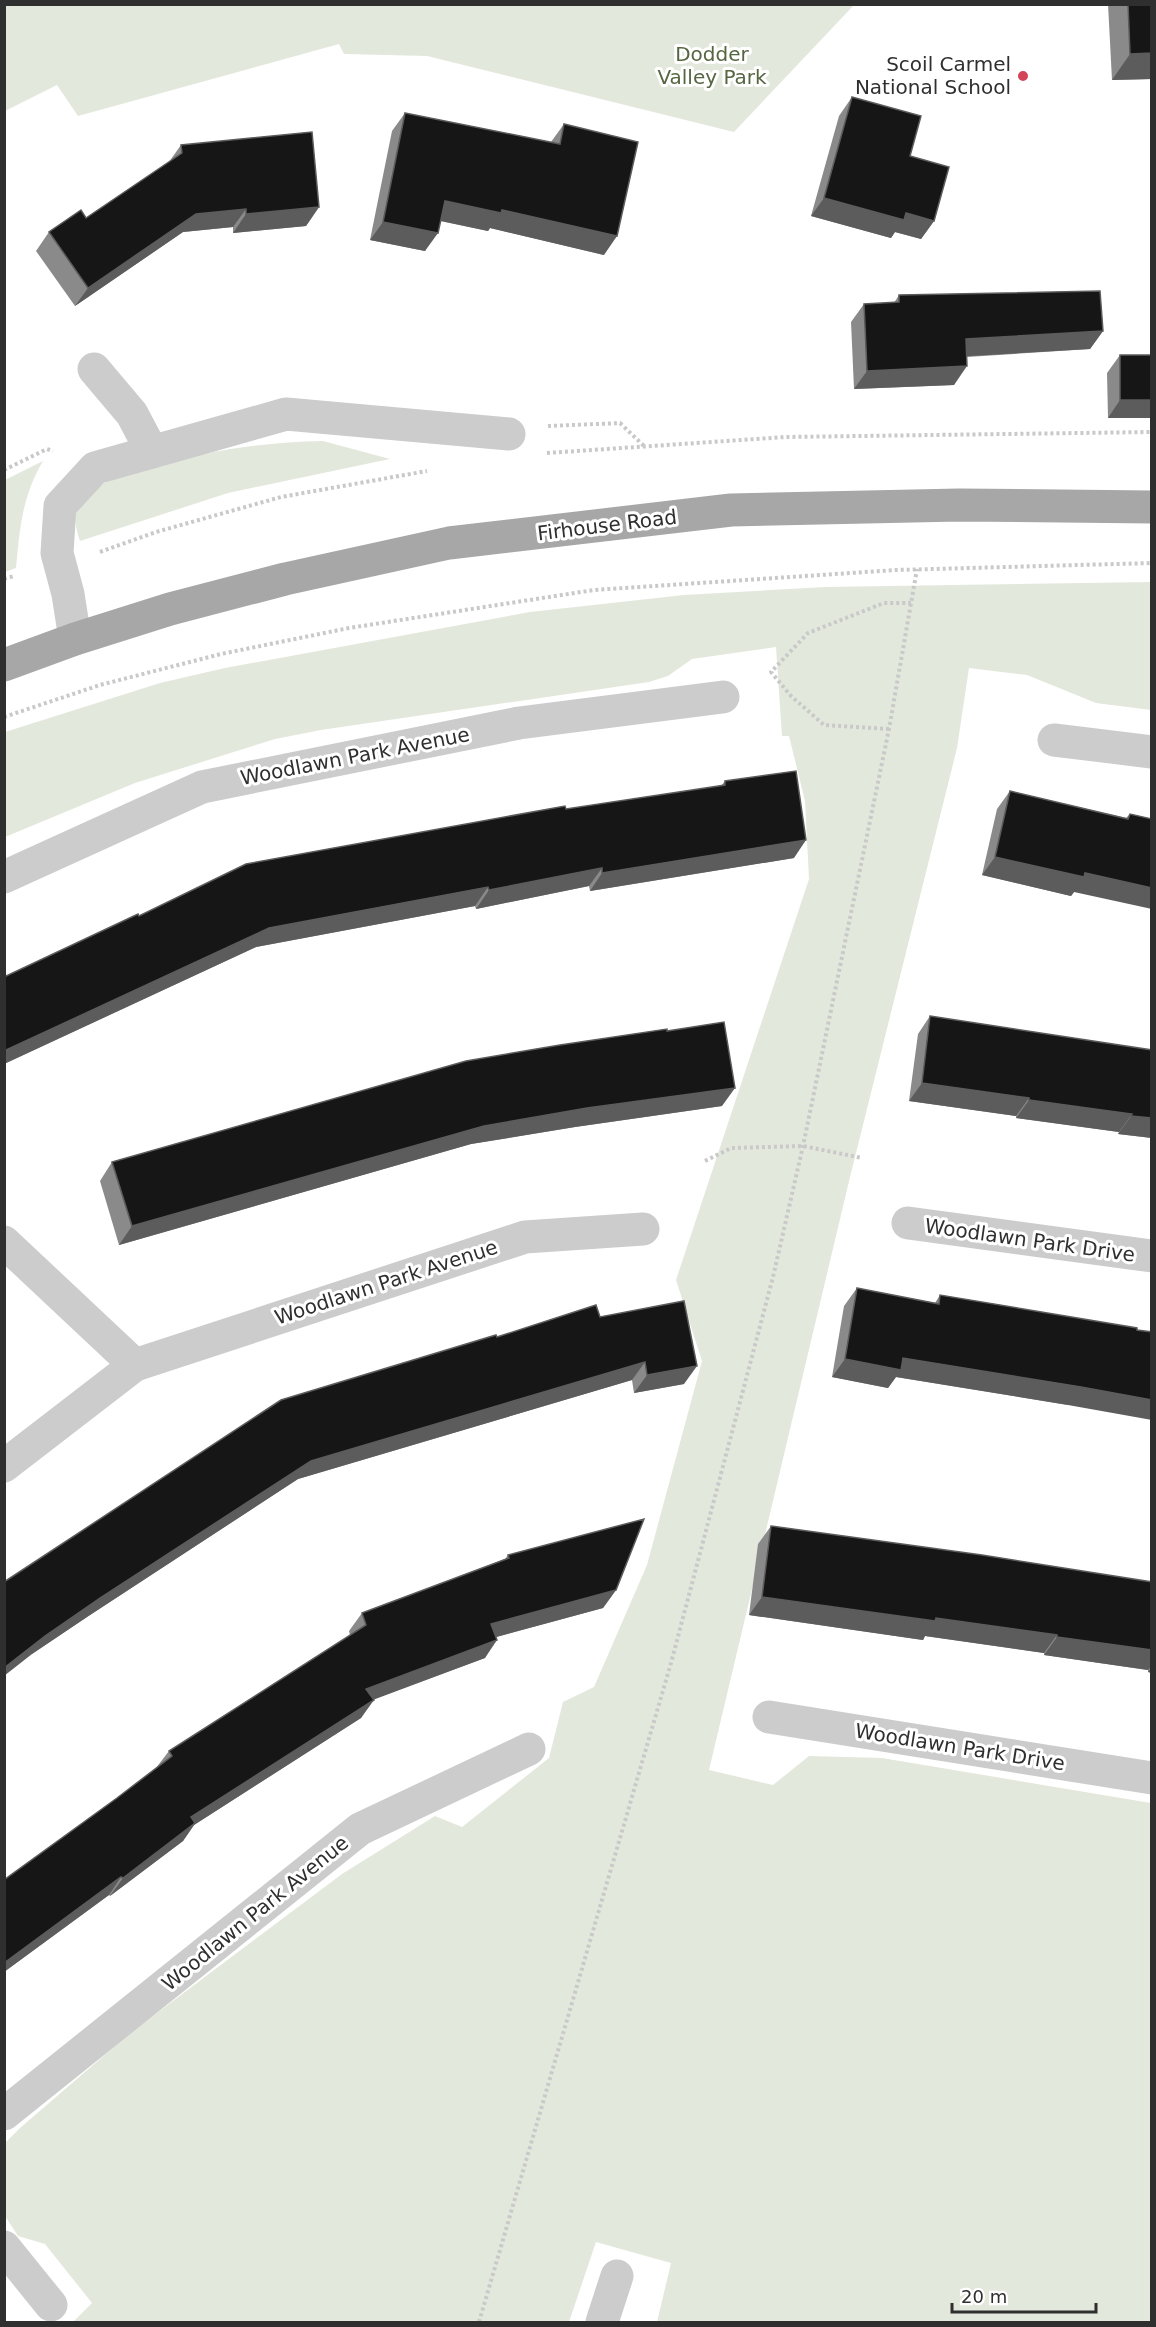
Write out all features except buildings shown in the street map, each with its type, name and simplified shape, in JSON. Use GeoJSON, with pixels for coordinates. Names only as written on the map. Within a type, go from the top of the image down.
{"type":"FeatureCollection","features":[{"type":"Feature","properties":{"kind":"main road","name":"Firhouse Road"},"geometry":{"type":"LineString","coordinates":[[4,665],[75,639],[170,609],[262,585],[449,543],[731,510],[959,505],[1152,507]]}},
{"type":"Feature","properties":{"kind":"street"},"geometry":{"type":"LineString","coordinates":[[94,369],[132,414],[152,452]]}},
{"type":"Feature","properties":{"kind":"street"},"geometry":{"type":"LineString","coordinates":[[75,639],[68,594],[57,553],[60,506],[95,468],[286,414],[509,434]]}},
{"type":"Feature","properties":{"kind":"street","name":"Woodlawn Park Avenue"},"geometry":{"type":"LineString","coordinates":[[4,876],[202,787],[519,723],[723,696]]}},
{"type":"Feature","properties":{"kind":"street"},"geometry":{"type":"LineString","coordinates":[[1054,740],[1152,752]]}},
{"type":"Feature","properties":{"kind":"street","name":"Woodlawn Park Drive"},"geometry":{"type":"LineString","coordinates":[[908,1223],[1152,1256]]}},
{"type":"Feature","properties":{"kind":"street","name":"Woodlawn Park Avenue"},"geometry":{"type":"LineString","coordinates":[[4,1466],[135,1365],[525,1237],[643,1229]]}},
{"type":"Feature","properties":{"kind":"street"},"geometry":{"type":"LineString","coordinates":[[4,1242],[135,1365]]}},
{"type":"Feature","properties":{"kind":"street","name":"Woodlawn Park Drive"},"geometry":{"type":"LineString","coordinates":[[769,1717],[1152,1778]]}},
{"type":"Feature","properties":{"kind":"street","name":"Woodlawn Park Avenue"},"geometry":{"type":"LineString","coordinates":[[4,2114],[360,1829],[529,1749]]}},
{"type":"Feature","properties":{"kind":"street"},"geometry":{"type":"LineString","coordinates":[[4,2247],[51,2305]]}},
{"type":"Feature","properties":{"kind":"street"},"geometry":{"type":"LineString","coordinates":[[602,2322],[617,2276]]}},
{"type":"Feature","properties":{"kind":"path"},"geometry":{"type":"LineString","coordinates":[[509,434],[555,424],[620,423],[644,446]]}},
{"type":"Feature","properties":{"kind":"path"},"geometry":{"type":"LineString","coordinates":[[539,454],[786,437],[1152,432]]}},
{"type":"Feature","properties":{"kind":"path"},"geometry":{"type":"LineString","coordinates":[[97,553],[156,532],[281,497],[435,469]]}},
{"type":"Feature","properties":{"kind":"path"},"geometry":{"type":"LineString","coordinates":[[4,717],[100,685],[220,654],[349,628],[594,590],[917,569],[1152,563]]}},
{"type":"Feature","properties":{"kind":"path"},"geometry":{"type":"LineString","coordinates":[[479,2322],[671,1663],[773,1277],[803,1146],[889,729],[917,569]]}},
{"type":"Feature","properties":{"kind":"path"},"geometry":{"type":"LineString","coordinates":[[4,579],[15,576]]}},
{"type":"Feature","properties":{"kind":"path"},"geometry":{"type":"LineString","coordinates":[[889,729],[824,725],[791,696],[771,672],[808,633],[884,603],[911,603]]}},
{"type":"Feature","properties":{"kind":"path"},"geometry":{"type":"LineString","coordinates":[[705,1161],[731,1148],[803,1146],[862,1158]]}},
{"type":"Feature","properties":{"kind":"green space","name":"Dodder Valley Park"},"geometry":{"type":"Polygon","coordinates":[[[5,4],[854,5],[734,132],[427,56],[344,54],[339,44],[78,116],[57,85],[5,111],[5,4]]]}},
{"type":"Feature","properties":{"kind":"green space"},"geometry":{"type":"Polygon","coordinates":[[[323,441],[390,459],[228,493],[80,541],[76,529],[76,517],[82,500],[94,489],[117,478],[171,461],[214,452],[257,445],[323,441]]]}},
{"type":"Feature","properties":{"kind":"green space"},"geometry":{"type":"Polygon","coordinates":[[[43,461],[26,500],[16,568],[5,572],[5,480],[43,461]]]}},
{"type":"Feature","properties":{"kind":"green space"},"geometry":{"type":"Polygon","coordinates":[[[1151,582],[1151,710],[1096,703],[1027,675],[969,668],[957,748],[850,1177],[709,1770],[773,1785],[809,1756],[882,1758],[1151,1803],[1151,2322],[657,2322],[671,2263],[596,2242],[569,2322],[73,2322],[92,2303],[45,2244],[18,2236],[5,2216],[4,2144],[129,2034],[342,1874],[435,1816],[462,1827],[549,1758],[563,1702],[594,1687],[647,1565],[702,1361],[676,1280],[809,879],[805,801],[789,736],[782,736],[776,647],[692,659],[668,676],[649,682],[321,730],[275,739],[135,783],[5,837],[5,732],[160,683],[225,668],[530,612],[684,595],[825,587],[1151,582]]]}},
{"type":"Feature","properties":{"kind":"place","name":"Scoil Carmel National School"},"geometry":{"type":"Point","coordinates":[1023,76]}}]}
